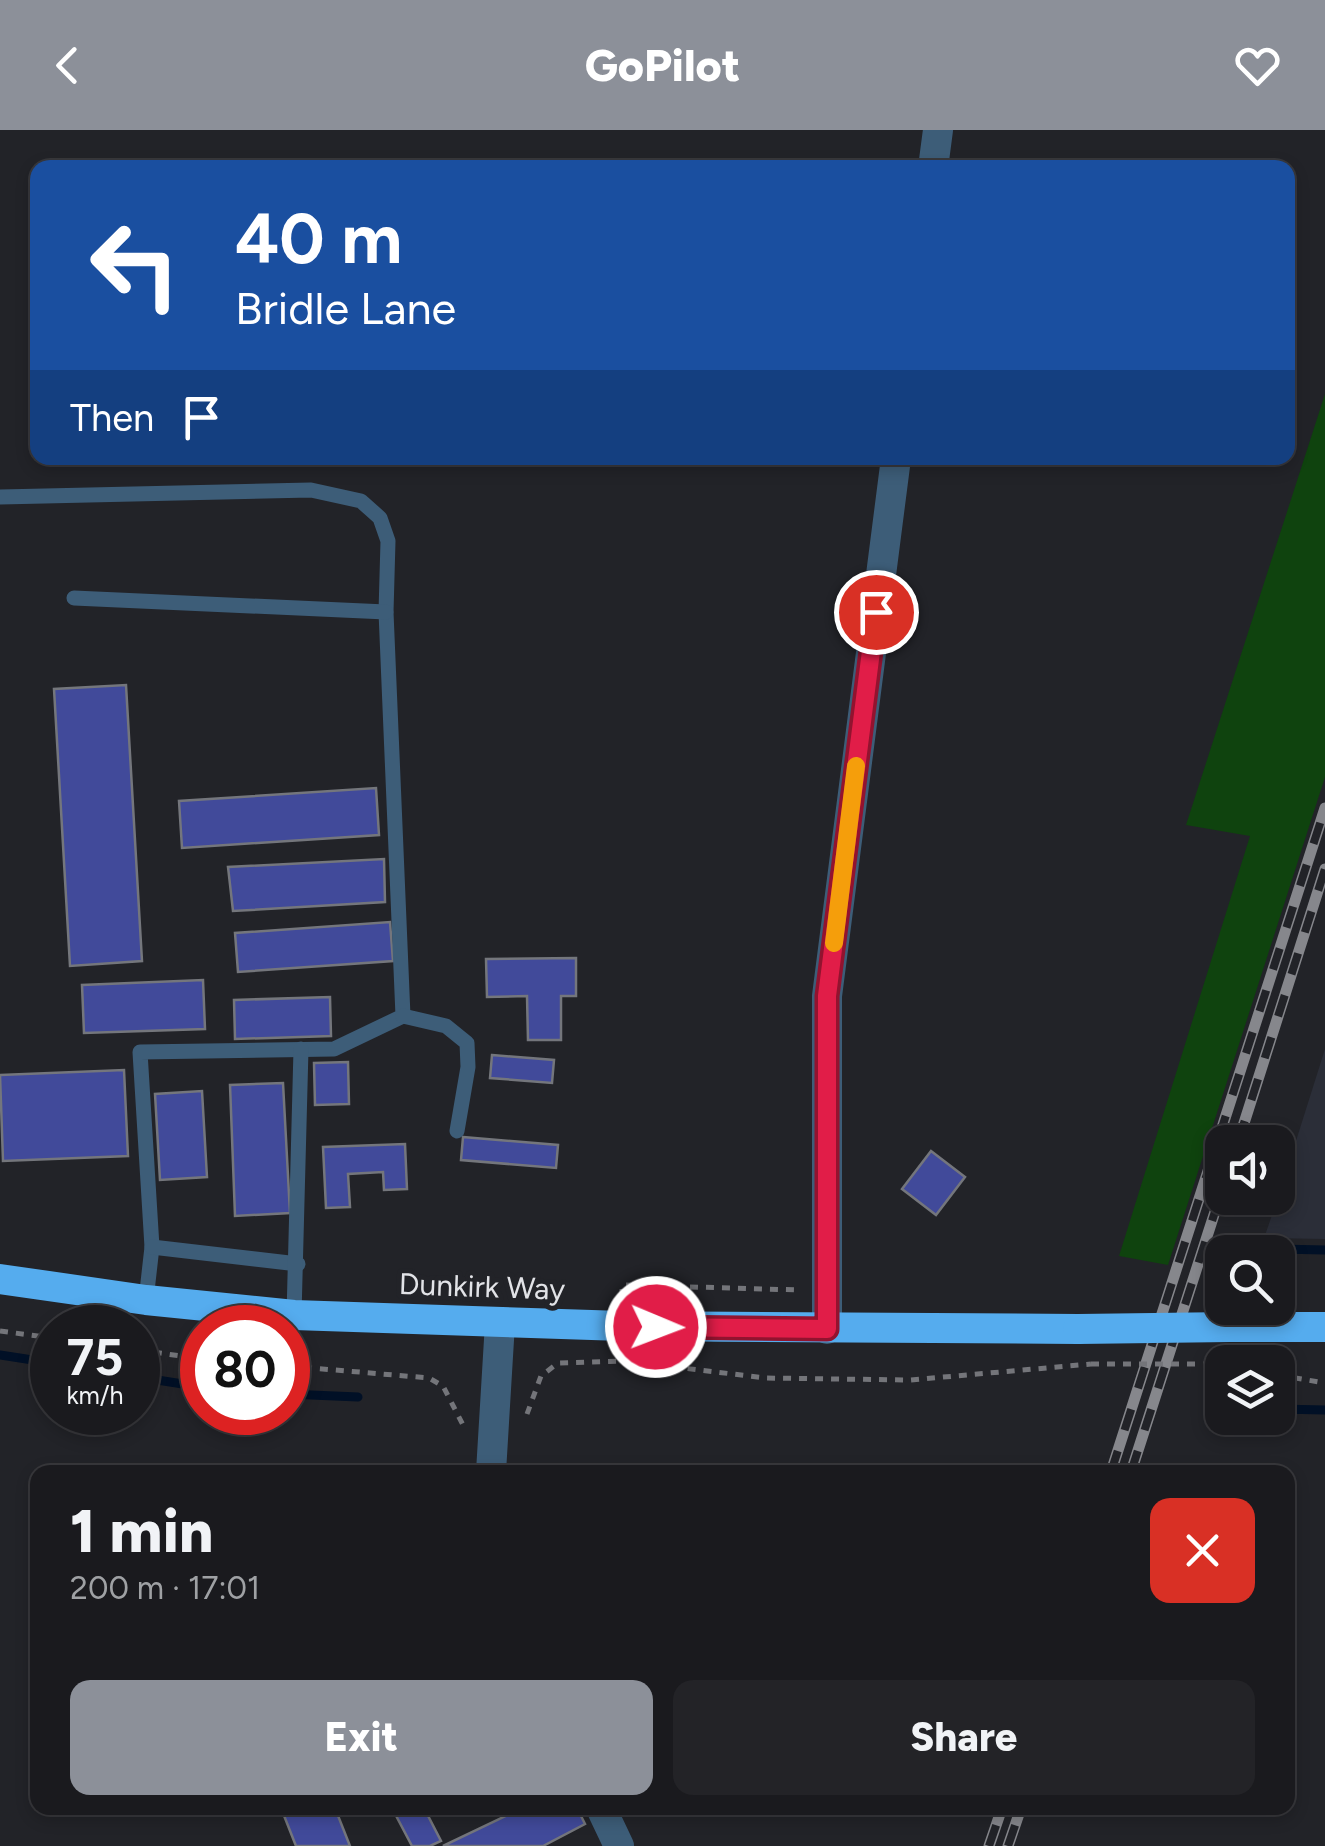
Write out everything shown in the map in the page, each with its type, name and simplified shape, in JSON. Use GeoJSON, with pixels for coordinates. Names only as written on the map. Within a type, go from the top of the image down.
{"type":"FeatureCollection","features":[{"type":"Feature","properties":{"kind":"highway","name":"Dunkirk Way"},"geometry":{"type":"LineString","coordinates":[[0,1279],[192,1305]]}},
{"type":"Feature","properties":{"kind":"highway","name":"Dunkirk Way"},"geometry":{"type":"LineString","coordinates":[[310,1317],[827,1329],[1325,1327]]}},
{"type":"Feature","properties":{"kind":"street"},"geometry":{"type":"LineString","coordinates":[[934,160],[938,130]]}},
{"type":"Feature","properties":{"kind":"street"},"geometry":{"type":"LineString","coordinates":[[827,1329],[827,996],[895,465]]}},
{"type":"Feature","properties":{"kind":"street"},"geometry":{"type":"LineString","coordinates":[[491,1465],[500,1323]]}},
{"type":"Feature","properties":{"kind":"street"},"geometry":{"type":"LineString","coordinates":[[604,1815],[618,1846]]}},
{"type":"Feature","properties":{"kind":"lane"},"geometry":{"type":"LineString","coordinates":[[0,498],[310,490],[360,500],[380,518],[388,542],[386,612],[403,1016]]}},
{"type":"Feature","properties":{"kind":"lane"},"geometry":{"type":"LineString","coordinates":[[74,598],[386,612]]}},
{"type":"Feature","properties":{"kind":"lane"},"geometry":{"type":"LineString","coordinates":[[146,1300],[152,1247],[140,1052],[334,1048],[403,1016],[446,1026],[468,1043],[457,1131]]}},
{"type":"Feature","properties":{"kind":"lane"},"geometry":{"type":"LineString","coordinates":[[295,1305],[301,1049]]}},
{"type":"Feature","properties":{"kind":"lane"},"geometry":{"type":"LineString","coordinates":[[152,1247],[298,1264]]}},
{"type":"Feature","properties":{"kind":"path"},"geometry":{"type":"LineString","coordinates":[[0,1331],[30,1335]]}},
{"type":"Feature","properties":{"kind":"path"},"geometry":{"type":"LineString","coordinates":[[624,1361],[766,1378],[910,1380],[1092,1364],[1205,1364]]}},
{"type":"Feature","properties":{"kind":"path"},"geometry":{"type":"LineString","coordinates":[[1295,1378],[1325,1383]]}},
{"type":"Feature","properties":{"kind":"shaded area"},"geometry":{"type":"Polygon","coordinates":[[[1325,1049],[1325,1239],[1265,1235],[1272,1215],[1295,1215],[1295,1144],[1325,1049]]]}},
{"type":"Feature","properties":{"kind":"green space"},"geometry":{"type":"Polygon","coordinates":[[[1325,394],[1325,777],[1213,1125],[1205,1125],[1205,1150],[1168,1265],[1119,1256],[1250,836],[1186,825],[1325,394]]]}},
{"type":"Feature","properties":{"kind":"building"},"geometry":{"type":"Polygon","coordinates":[[[126,685],[142,961],[70,966],[54,689],[126,685]]]}},
{"type":"Feature","properties":{"kind":"building"},"geometry":{"type":"Polygon","coordinates":[[[376,788],[379,835],[182,848],[179,801],[376,788]]]}},
{"type":"Feature","properties":{"kind":"building"},"geometry":{"type":"Polygon","coordinates":[[[384,859],[385,902],[233,911],[228,867],[384,859]]]}},
{"type":"Feature","properties":{"kind":"building"},"geometry":{"type":"Polygon","coordinates":[[[390,922],[393,961],[238,972],[235,933],[390,922]]]}},
{"type":"Feature","properties":{"kind":"building"},"geometry":{"type":"Polygon","coordinates":[[[576,958],[576,996],[561,996],[561,1040],[528,1040],[527,996],[487,997],[486,959],[576,958]]]}},
{"type":"Feature","properties":{"kind":"building"},"geometry":{"type":"Polygon","coordinates":[[[203,980],[205,1029],[84,1033],[82,985],[203,980]]]}},
{"type":"Feature","properties":{"kind":"building"},"geometry":{"type":"Polygon","coordinates":[[[330,997],[331,1036],[235,1039],[234,1000],[330,997]]]}},
{"type":"Feature","properties":{"kind":"building"},"geometry":{"type":"Polygon","coordinates":[[[492,1055],[554,1060],[552,1083],[490,1078],[492,1055]]]}},
{"type":"Feature","properties":{"kind":"building"},"geometry":{"type":"Polygon","coordinates":[[[348,1062],[349,1104],[315,1105],[314,1063],[348,1062]]]}},
{"type":"Feature","properties":{"kind":"building"},"geometry":{"type":"Polygon","coordinates":[[[124,1070],[128,1156],[3,1161],[0,1075],[124,1070]]]}},
{"type":"Feature","properties":{"kind":"building"},"geometry":{"type":"Polygon","coordinates":[[[283,1083],[290,1213],[235,1216],[230,1085],[283,1083]]]}},
{"type":"Feature","properties":{"kind":"building"},"geometry":{"type":"Polygon","coordinates":[[[202,1091],[207,1177],[160,1180],[155,1094],[202,1091]]]}},
{"type":"Feature","properties":{"kind":"building"},"geometry":{"type":"Polygon","coordinates":[[[463,1137],[558,1145],[556,1168],[461,1160],[463,1137]]]}},
{"type":"Feature","properties":{"kind":"building"},"geometry":{"type":"Polygon","coordinates":[[[405,1144],[407,1189],[384,1190],[383,1172],[348,1174],[350,1207],[326,1208],[323,1147],[405,1144]]]}},
{"type":"Feature","properties":{"kind":"building"},"geometry":{"type":"Polygon","coordinates":[[[931,1151],[965,1177],[936,1215],[902,1189],[931,1151]]]}},
{"type":"Feature","properties":{"kind":"building"},"geometry":{"type":"Polygon","coordinates":[[[284,1815],[338,1815],[350,1846],[296,1846],[284,1815]]]}},
{"type":"Feature","properties":{"kind":"building"},"geometry":{"type":"Polygon","coordinates":[[[396,1815],[428,1815],[441,1841],[430,1846],[412,1846],[396,1815]]]}},
{"type":"Feature","properties":{"kind":"building"},"geometry":{"type":"Polygon","coordinates":[[[507,1815],[580,1815],[585,1824],[543,1846],[443,1846],[507,1815]]]}},
{"type":"Feature","properties":{"kind":"waterway"},"geometry":{"type":"LineString","coordinates":[[1295,1249],[1325,1250]]}},
{"type":"Feature","properties":{"kind":"waterway"},"geometry":{"type":"LineString","coordinates":[[0,1355],[30,1360]]}},
{"type":"Feature","properties":{"kind":"waterway"},"geometry":{"type":"LineString","coordinates":[[160,1380],[180,1384]]}},
{"type":"Feature","properties":{"kind":"waterway"},"geometry":{"type":"LineString","coordinates":[[310,1395],[358,1397]]}},
{"type":"Feature","properties":{"kind":"waterway"},"geometry":{"type":"LineString","coordinates":[[1295,1409],[1325,1410]]}},
{"type":"Feature","properties":{"kind":"railway"},"geometry":{"type":"LineString","coordinates":[[1113,1465],[1325,808]]}},
{"type":"Feature","properties":{"kind":"railway"},"geometry":{"type":"LineString","coordinates":[[1243,1125],[1325,869]]}},
{"type":"Feature","properties":{"kind":"railway"},"geometry":{"type":"LineString","coordinates":[[1133,1465],[1214,1215]]}},
{"type":"Feature","properties":{"kind":"railway"},"geometry":{"type":"LineString","coordinates":[[989,1846],[1000,1815]]}},
{"type":"Feature","properties":{"kind":"railway"},"geometry":{"type":"LineString","coordinates":[[1008,1846],[1019,1815]]}},
{"type":"Feature","properties":{"kind":"slow traffic"},"geometry":{"type":"LineString","coordinates":[[834,943],[856,766]]}},
{"type":"Feature","properties":{"kind":"route"},"geometry":{"type":"LineString","coordinates":[[656,1327],[827,1329],[827,996],[876,612]]}}]}
